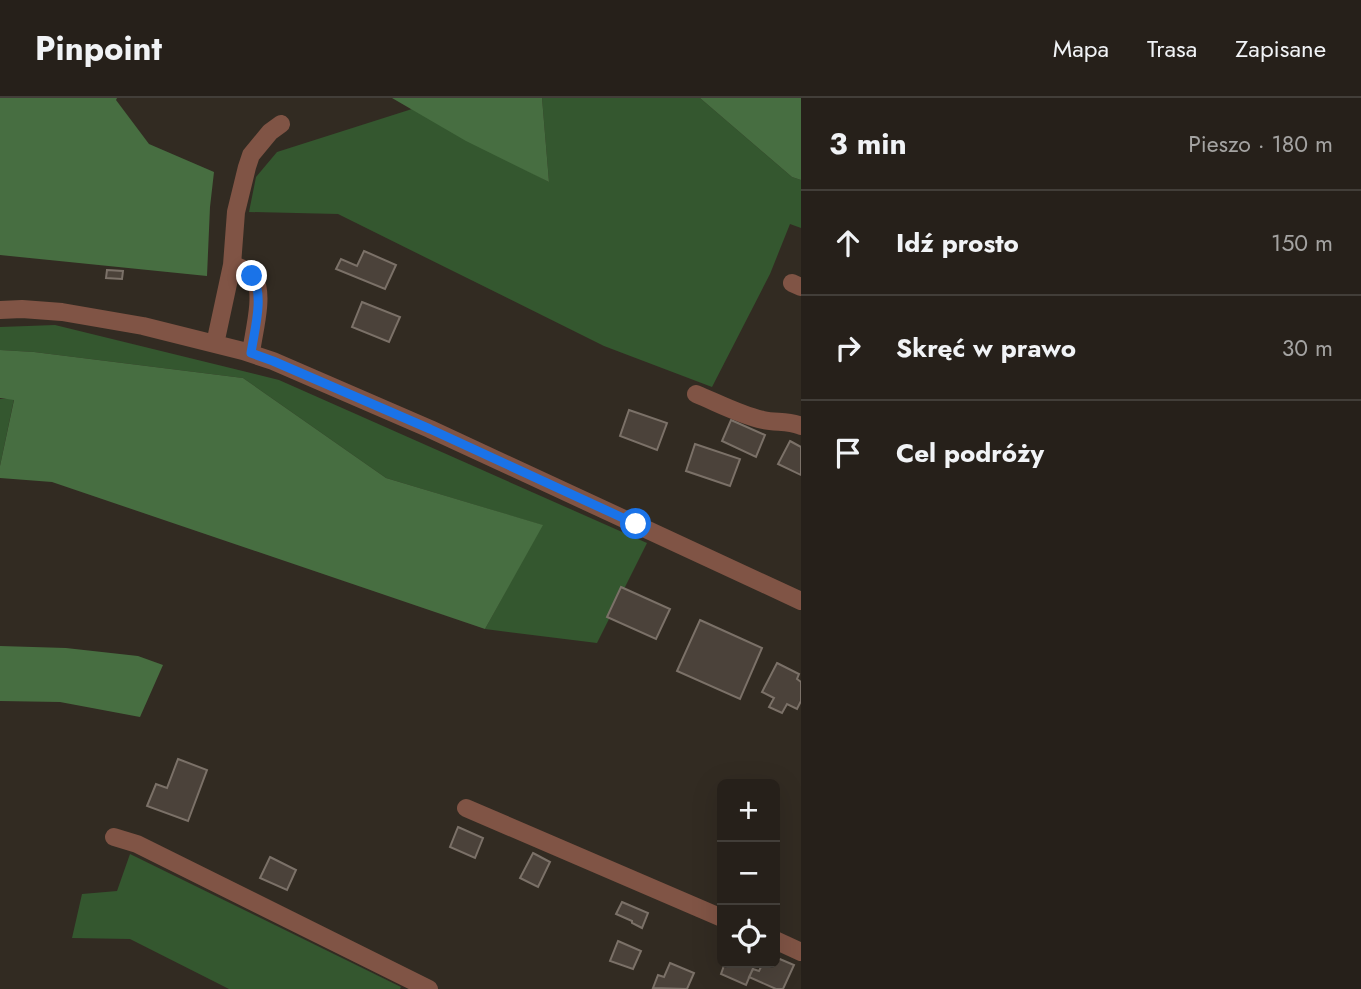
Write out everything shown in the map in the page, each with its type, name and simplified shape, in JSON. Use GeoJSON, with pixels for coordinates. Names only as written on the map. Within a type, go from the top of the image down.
{"type":"FeatureCollection","features":[{"type":"Feature","properties":{"kind":"street"},"geometry":{"type":"LineString","coordinates":[[215,344],[232,265],[236,212],[251,155],[270,132],[281,124]]}},
{"type":"Feature","properties":{"kind":"street"},"geometry":{"type":"LineString","coordinates":[[232,265],[246,271],[257,282],[258,299],[251,353]]}},
{"type":"Feature","properties":{"kind":"street"},"geometry":{"type":"LineString","coordinates":[[0,310],[62,312],[143,326],[251,353],[430,429],[801,601]]}},
{"type":"Feature","properties":{"kind":"street"},"geometry":{"type":"LineString","coordinates":[[696,394],[750,417],[801,426]]}},
{"type":"Feature","properties":{"kind":"street"},"geometry":{"type":"LineString","coordinates":[[466,808],[717,916]]}},
{"type":"Feature","properties":{"kind":"street"},"geometry":{"type":"LineString","coordinates":[[114,837],[137,844],[429,989]]}},
{"type":"Feature","properties":{"kind":"street"},"geometry":{"type":"LineString","coordinates":[[780,942],[801,952]]}},
{"type":"Feature","properties":{"kind":"green space"},"geometry":{"type":"Polygon","coordinates":[[[0,98],[117,98],[149,144],[214,172],[207,276],[0,255],[0,98]]]}},
{"type":"Feature","properties":{"kind":"green space"},"geometry":{"type":"Polygon","coordinates":[[[392,98],[542,98],[549,182],[466,141],[392,98]]]}},
{"type":"Feature","properties":{"kind":"green space"},"geometry":{"type":"Polygon","coordinates":[[[542,98],[700,98],[792,177],[801,180],[801,228],[790,224],[770,274],[712,387],[604,346],[338,214],[249,212],[256,177],[277,152],[412,109],[549,182],[542,98]]]}},
{"type":"Feature","properties":{"kind":"green space"},"geometry":{"type":"Polygon","coordinates":[[[700,98],[801,98],[801,180],[792,177],[700,98]]]}},
{"type":"Feature","properties":{"kind":"green space"},"geometry":{"type":"Polygon","coordinates":[[[55,325],[279,380],[647,543],[597,643],[485,629],[542,525],[386,478],[243,378],[0,350],[0,327],[55,325]]]}},
{"type":"Feature","properties":{"kind":"green space"},"geometry":{"type":"Polygon","coordinates":[[[0,350],[243,378],[386,478],[543,525],[485,629],[52,482],[0,478],[0,466],[14,400],[0,398],[0,350]]]}},
{"type":"Feature","properties":{"kind":"green space"},"geometry":{"type":"Polygon","coordinates":[[[0,399],[14,399],[0,466],[0,399]]]}},
{"type":"Feature","properties":{"kind":"green space"},"geometry":{"type":"Polygon","coordinates":[[[0,646],[66,648],[138,656],[163,665],[140,717],[60,702],[0,701],[0,646]]]}},
{"type":"Feature","properties":{"kind":"green space"},"geometry":{"type":"Polygon","coordinates":[[[130,854],[401,987],[229,989],[130,939],[72,938],[82,894],[117,891],[130,854]]]}},
{"type":"Feature","properties":{"kind":"building"},"geometry":{"type":"Polygon","coordinates":[[[364,251],[396,265],[385,289],[336,269],[341,259],[357,266],[364,251]]]}},
{"type":"Feature","properties":{"kind":"building"},"geometry":{"type":"Polygon","coordinates":[[[107,270],[123,271],[122,279],[106,278],[107,270]]]}},
{"type":"Feature","properties":{"kind":"building"},"geometry":{"type":"Polygon","coordinates":[[[362,302],[400,317],[389,342],[352,327],[362,302]]]}},
{"type":"Feature","properties":{"kind":"building"},"geometry":{"type":"Polygon","coordinates":[[[629,410],[667,423],[657,450],[620,436],[629,410]]]}},
{"type":"Feature","properties":{"kind":"building"},"geometry":{"type":"Polygon","coordinates":[[[731,420],[765,435],[756,457],[722,441],[731,420]]]}},
{"type":"Feature","properties":{"kind":"building"},"geometry":{"type":"Polygon","coordinates":[[[790,441],[801,447],[801,475],[778,464],[790,441]]]}},
{"type":"Feature","properties":{"kind":"building"},"geometry":{"type":"Polygon","coordinates":[[[695,444],[740,459],[730,486],[686,471],[695,444]]]}},
{"type":"Feature","properties":{"kind":"building"},"geometry":{"type":"Polygon","coordinates":[[[621,587],[670,609],[656,639],[607,617],[621,587]]]}},
{"type":"Feature","properties":{"kind":"building"},"geometry":{"type":"Polygon","coordinates":[[[700,620],[762,648],[740,699],[677,671],[700,620]]]}},
{"type":"Feature","properties":{"kind":"building"},"geometry":{"type":"Polygon","coordinates":[[[777,663],[799,674],[797,679],[801,682],[801,701],[797,709],[787,704],[782,713],[769,707],[774,698],[762,692],[777,663]]]}},
{"type":"Feature","properties":{"kind":"building"},"geometry":{"type":"Polygon","coordinates":[[[178,759],[207,770],[188,821],[147,806],[156,784],[167,788],[178,759]]]}},
{"type":"Feature","properties":{"kind":"building"},"geometry":{"type":"Polygon","coordinates":[[[458,827],[483,838],[475,858],[450,847],[458,827]]]}},
{"type":"Feature","properties":{"kind":"building"},"geometry":{"type":"Polygon","coordinates":[[[533,853],[550,862],[538,887],[520,878],[533,853]]]}},
{"type":"Feature","properties":{"kind":"building"},"geometry":{"type":"Polygon","coordinates":[[[270,857],[296,870],[287,890],[260,878],[270,857]]]}},
{"type":"Feature","properties":{"kind":"building"},"geometry":{"type":"Polygon","coordinates":[[[622,902],[648,913],[642,928],[616,914],[622,902]]]}},
{"type":"Feature","properties":{"kind":"building"},"geometry":{"type":"Polygon","coordinates":[[[618,941],[641,951],[633,969],[610,961],[618,941]]]}},
{"type":"Feature","properties":{"kind":"building"},"geometry":{"type":"Polygon","coordinates":[[[780,959],[794,965],[783,989],[776,989],[749,977],[753,969],[759,971],[760,968],[780,968],[780,959]]]}},
{"type":"Feature","properties":{"kind":"building"},"geometry":{"type":"Polygon","coordinates":[[[670,963],[694,973],[687,989],[653,988],[658,975],[664,977],[670,963]]]}},
{"type":"Feature","properties":{"kind":"building"},"geometry":{"type":"Polygon","coordinates":[[[723,968],[753,968],[746,985],[721,974],[723,968]]]}},
{"type":"Feature","properties":{"kind":"route"},"geometry":{"type":"LineString","coordinates":[[252,276],[257,282],[258,299],[251,353],[430,429],[636,524]]}}]}
